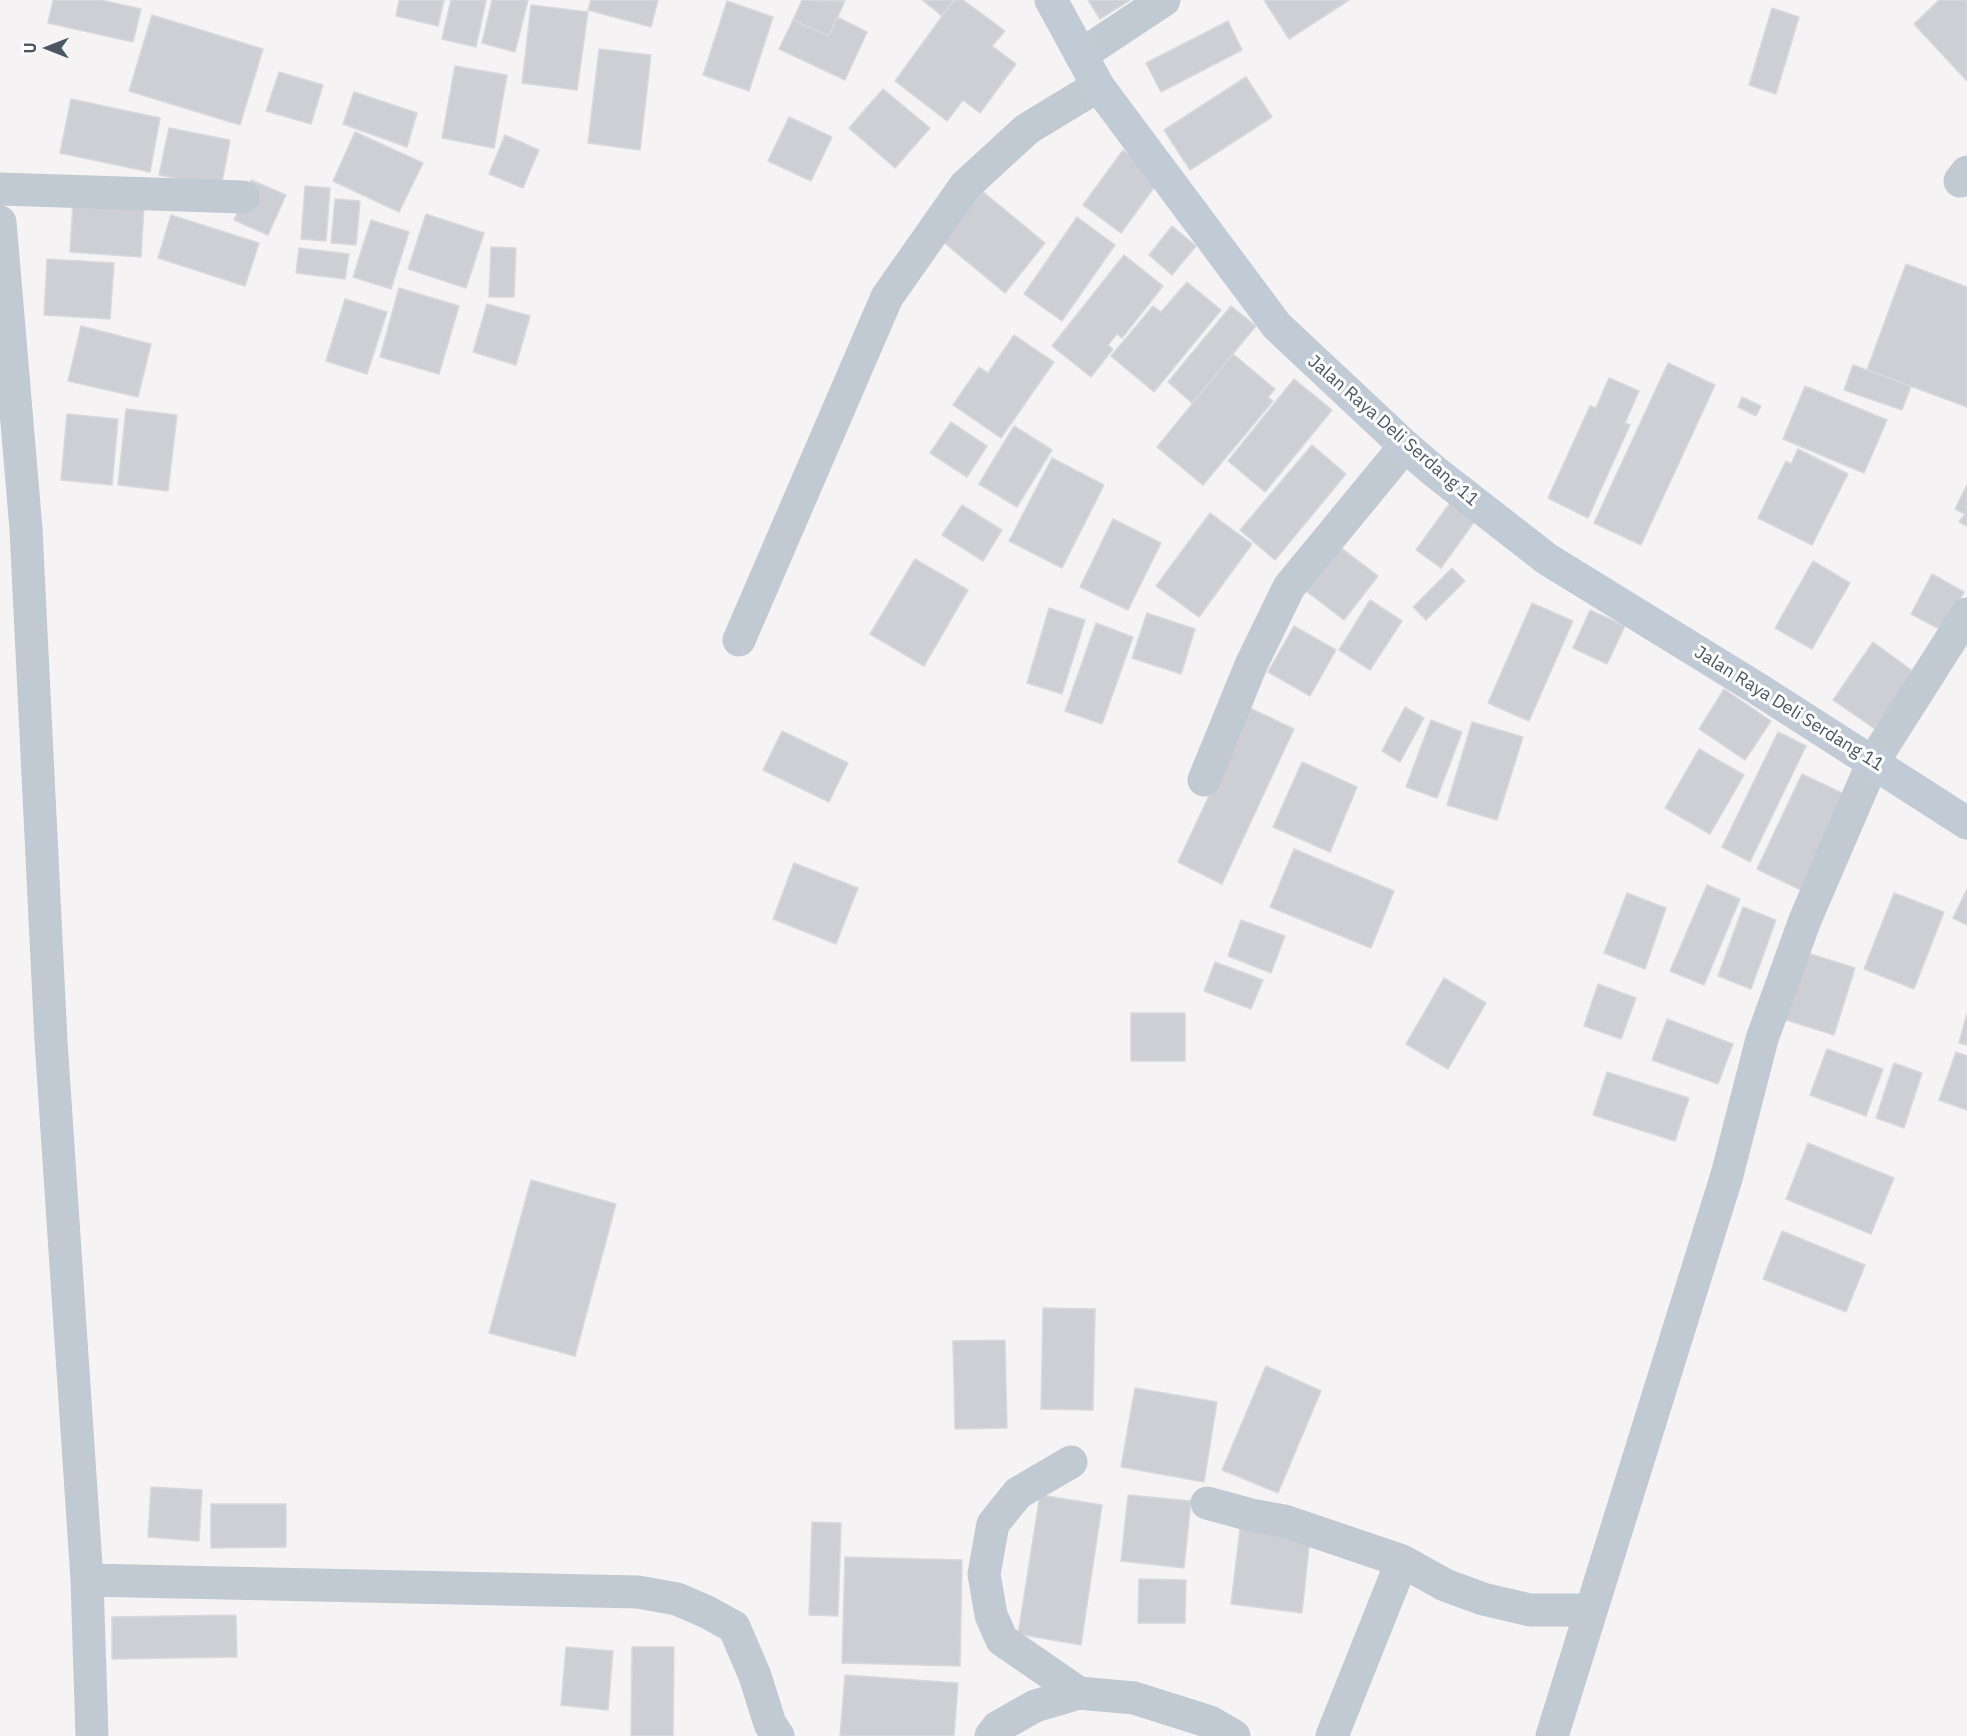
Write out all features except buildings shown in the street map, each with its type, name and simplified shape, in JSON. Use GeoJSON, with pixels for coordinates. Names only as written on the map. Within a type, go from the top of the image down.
{"type":"FeatureCollection","features":[{"type":"Feature","properties":{"kind":"street","name":"Jalan Raya Deli Serdang 11"},"geometry":{"type":"LineString","coordinates":[[1051,0],[1098,86],[1277,327],[1405,446],[1547,559],[1748,682],[1967,824]]}},
{"type":"Feature","properties":{"kind":"street"},"geometry":{"type":"LineString","coordinates":[[1081,55],[1164,0]]}},
{"type":"Feature","properties":{"kind":"street"},"geometry":{"type":"LineString","coordinates":[[739,640],[887,297],[966,186],[1026,129],[1098,86]]}},
{"type":"Feature","properties":{"kind":"street"},"geometry":{"type":"LineString","coordinates":[[0,189],[243,197]]}},
{"type":"Feature","properties":{"kind":"street"},"geometry":{"type":"LineString","coordinates":[[0,222],[13,528],[51,1041],[87,1580],[92,1736]]}},
{"type":"Feature","properties":{"kind":"street"},"geometry":{"type":"LineString","coordinates":[[1204,780],[1256,655],[1289,587],[1405,446]]}},
{"type":"Feature","properties":{"kind":"street"},"geometry":{"type":"LineString","coordinates":[[1552,1736],[1727,1175],[1761,1039],[1805,920],[1873,762],[1967,614]]}},
{"type":"Feature","properties":{"kind":"street"},"geometry":{"type":"LineString","coordinates":[[1071,1462],[1017,1494],[993,1524],[984,1574],[991,1615],[1002,1640],[1079,1693]]}},
{"type":"Feature","properties":{"kind":"street"},"geometry":{"type":"LineString","coordinates":[[1207,1503],[1284,1521],[1402,1561],[1445,1585],[1483,1599],[1530,1610],[1591,1610]]}},
{"type":"Feature","properties":{"kind":"street"},"geometry":{"type":"LineString","coordinates":[[1332,1736],[1402,1561]]}},
{"type":"Feature","properties":{"kind":"street"},"geometry":{"type":"LineString","coordinates":[[87,1580],[638,1592],[677,1599],[734,1627],[755,1676],[770,1724],[778,1736]]}},
{"type":"Feature","properties":{"kind":"street"},"geometry":{"type":"LineString","coordinates":[[991,1736],[998,1727],[1035,1706],[1079,1693],[1134,1698],[1210,1722],[1234,1736]]}}]}
